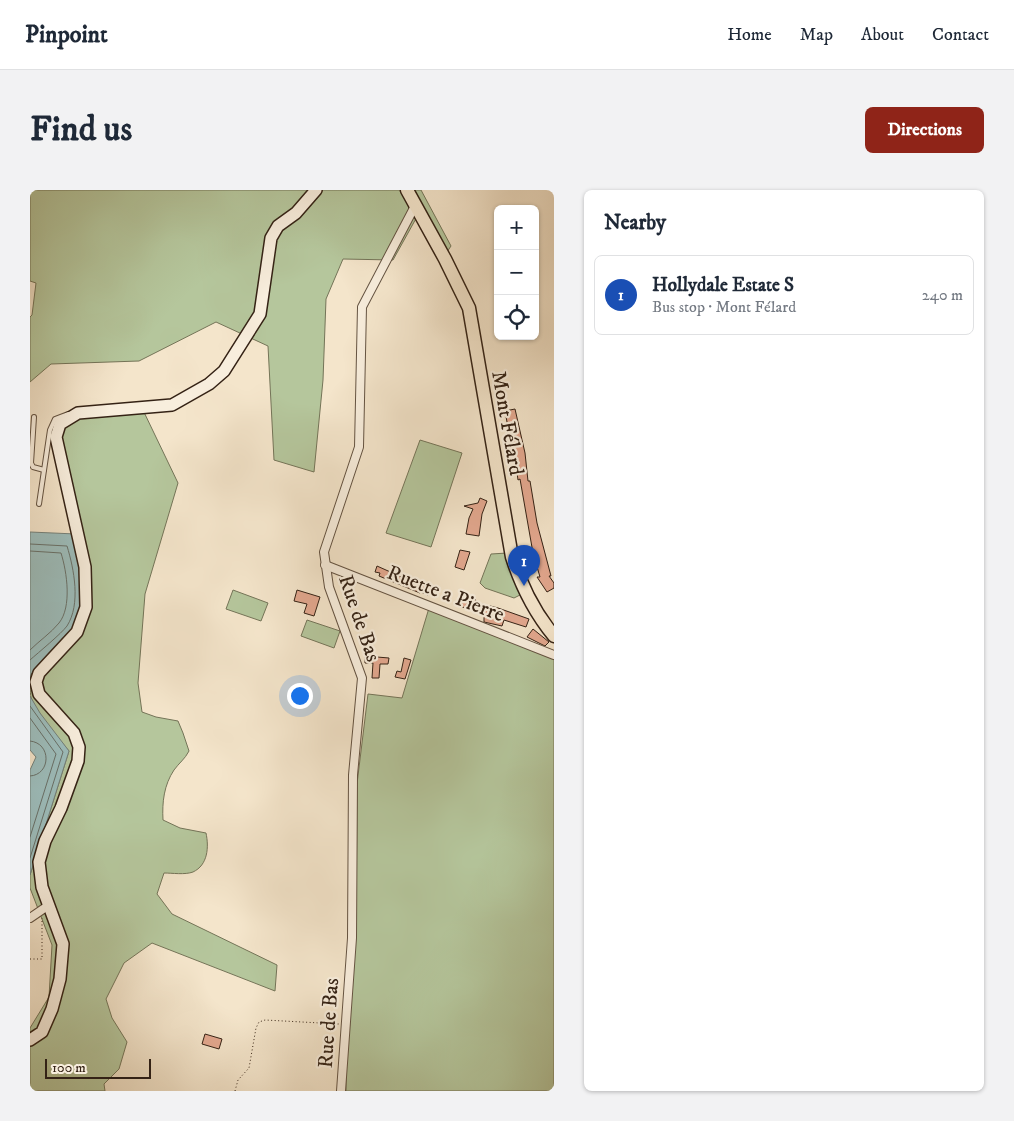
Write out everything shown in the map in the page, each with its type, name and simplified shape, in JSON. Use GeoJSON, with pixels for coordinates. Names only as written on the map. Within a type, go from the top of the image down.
{"type":"FeatureCollection","features":[{"type":"Feature","properties":{"kind":"main road","name":"Mont Félard"},"geometry":{"type":"LineString","coordinates":[[407,190],[469,308],[512,557],[516,570],[534,606],[554,636]]}},
{"type":"Feature","properties":{"kind":"street"},"geometry":{"type":"LineString","coordinates":[[30,1040],[42,1032],[52,1009],[60,979],[63,944],[46,907],[39,862],[45,841],[61,808],[78,761],[79,746],[74,733],[39,694],[36,682],[39,673],[77,632],[86,606],[85,567],[56,437],[60,424],[78,413],[172,405],[209,384],[224,371],[260,314],[271,238],[278,226],[296,213],[316,190]]}},
{"type":"Feature","properties":{"kind":"street","name":"Rue de Bas"},"geometry":{"type":"LineString","coordinates":[[341,1091],[352,938],[353,775],[362,678],[329,586],[324,552],[359,447],[362,307],[416,204]]}},
{"type":"Feature","properties":{"kind":"street","name":"Ruette a Pierre"},"geometry":{"type":"LineString","coordinates":[[325,565],[554,654]]}},
{"type":"Feature","properties":{"kind":"street"},"geometry":{"type":"LineString","coordinates":[[30,918],[46,907]]}},
{"type":"Feature","properties":{"kind":"lane"},"geometry":{"type":"LineString","coordinates":[[39,504],[50,430],[55,419],[60,416],[78,413]]}},
{"type":"Feature","properties":{"kind":"lane"},"geometry":{"type":"LineString","coordinates":[[34,417],[31,463],[33,467],[44,470]]}},
{"type":"Feature","properties":{"kind":"path"},"geometry":{"type":"LineString","coordinates":[[30,959],[42,959],[46,907]]}},
{"type":"Feature","properties":{"kind":"path"},"geometry":{"type":"LineString","coordinates":[[235,1091],[238,1080],[249,1068],[256,1028],[259,1022],[265,1020],[345,1025]]}},
{"type":"Feature","properties":{"kind":"green space"},"geometry":{"type":"Polygon","coordinates":[[[30,190],[421,190],[451,246],[447,252],[418,215],[393,260],[343,259],[326,299],[323,380],[314,472],[274,460],[268,346],[216,322],[139,361],[51,364],[30,382],[30,317],[32,315],[36,283],[30,281],[30,190]]]}},
{"type":"Feature","properties":{"kind":"green space"},"geometry":{"type":"Polygon","coordinates":[[[142,408],[178,483],[145,594],[138,683],[142,712],[178,721],[189,751],[174,770],[168,782],[163,800],[163,820],[180,828],[206,833],[207,844],[206,855],[198,869],[186,873],[164,873],[157,894],[172,914],[277,965],[275,991],[152,943],[124,963],[106,999],[112,1018],[127,1042],[119,1069],[104,1084],[105,1091],[30,1091],[30,1028],[49,997],[52,945],[30,888],[30,875],[69,751],[48,726],[34,705],[31,698],[31,674],[86,607],[56,437],[78,413],[142,408]]]}},
{"type":"Feature","properties":{"kind":"green space"},"geometry":{"type":"Polygon","coordinates":[[[420,440],[462,453],[431,547],[386,533],[420,440]]]}},
{"type":"Feature","properties":{"kind":"green space"},"geometry":{"type":"Polygon","coordinates":[[[507,553],[522,592],[514,598],[485,588],[480,583],[491,554],[507,553]]]}},
{"type":"Feature","properties":{"kind":"green space"},"geometry":{"type":"Polygon","coordinates":[[[233,590],[268,603],[261,621],[226,609],[233,590]]]}},
{"type":"Feature","properties":{"kind":"green space"},"geometry":{"type":"Polygon","coordinates":[[[429,608],[554,658],[554,1091],[346,1091],[346,1059],[356,935],[357,784],[368,694],[402,698],[429,608]]]}},
{"type":"Feature","properties":{"kind":"green space"},"geometry":{"type":"Polygon","coordinates":[[[307,620],[340,631],[334,648],[301,636],[307,620]]]}},
{"type":"Feature","properties":{"kind":"water"},"geometry":{"type":"Polygon","coordinates":[[[30,532],[76,534],[86,607],[77,632],[31,674],[30,680],[30,532]]]}},
{"type":"Feature","properties":{"kind":"water"},"geometry":{"type":"Polygon","coordinates":[[[30,696],[40,713],[69,751],[30,875],[30,770],[36,757],[30,750],[30,696]]]}},
{"type":"Feature","properties":{"kind":"building"},"geometry":{"type":"Polygon","coordinates":[[[515,409],[537,523],[551,576],[549,576],[554,583],[554,588],[547,592],[537,577],[540,577],[533,553],[520,479],[518,480],[514,450],[505,411],[515,409]]]}},
{"type":"Feature","properties":{"kind":"building"},"geometry":{"type":"Polygon","coordinates":[[[480,498],[487,501],[482,514],[479,536],[466,534],[473,509],[464,506],[478,503],[480,498]]]}},
{"type":"Feature","properties":{"kind":"building"},"geometry":{"type":"Polygon","coordinates":[[[460,550],[470,552],[464,570],[455,567],[460,550]]]}},
{"type":"Feature","properties":{"kind":"building"},"geometry":{"type":"Polygon","coordinates":[[[377,566],[406,579],[407,576],[432,586],[428,595],[379,576],[380,573],[375,572],[377,566]]]}},
{"type":"Feature","properties":{"kind":"building"},"geometry":{"type":"Polygon","coordinates":[[[297,590],[320,597],[314,616],[304,613],[307,604],[294,601],[297,590]]]}},
{"type":"Feature","properties":{"kind":"building"},"geometry":{"type":"Polygon","coordinates":[[[465,595],[476,600],[475,602],[529,619],[526,627],[504,620],[502,626],[484,622],[484,615],[460,606],[465,595]]]}},
{"type":"Feature","properties":{"kind":"building"},"geometry":{"type":"Polygon","coordinates":[[[533,629],[549,642],[545,646],[527,637],[533,629]]]}},
{"type":"Feature","properties":{"kind":"building"},"geometry":{"type":"Polygon","coordinates":[[[365,656],[389,658],[388,664],[380,664],[379,678],[372,678],[373,663],[365,663],[365,656]]]}},
{"type":"Feature","properties":{"kind":"building"},"geometry":{"type":"Polygon","coordinates":[[[404,658],[411,660],[405,679],[395,677],[397,671],[401,672],[404,658]]]}},
{"type":"Feature","properties":{"kind":"building"},"geometry":{"type":"Polygon","coordinates":[[[205,1034],[222,1039],[219,1049],[202,1044],[205,1034]]]}},
{"type":"Feature","properties":{"kind":"place","name":"Hollydale Estate S"},"geometry":{"type":"Point","coordinates":[524,586]}}]}
